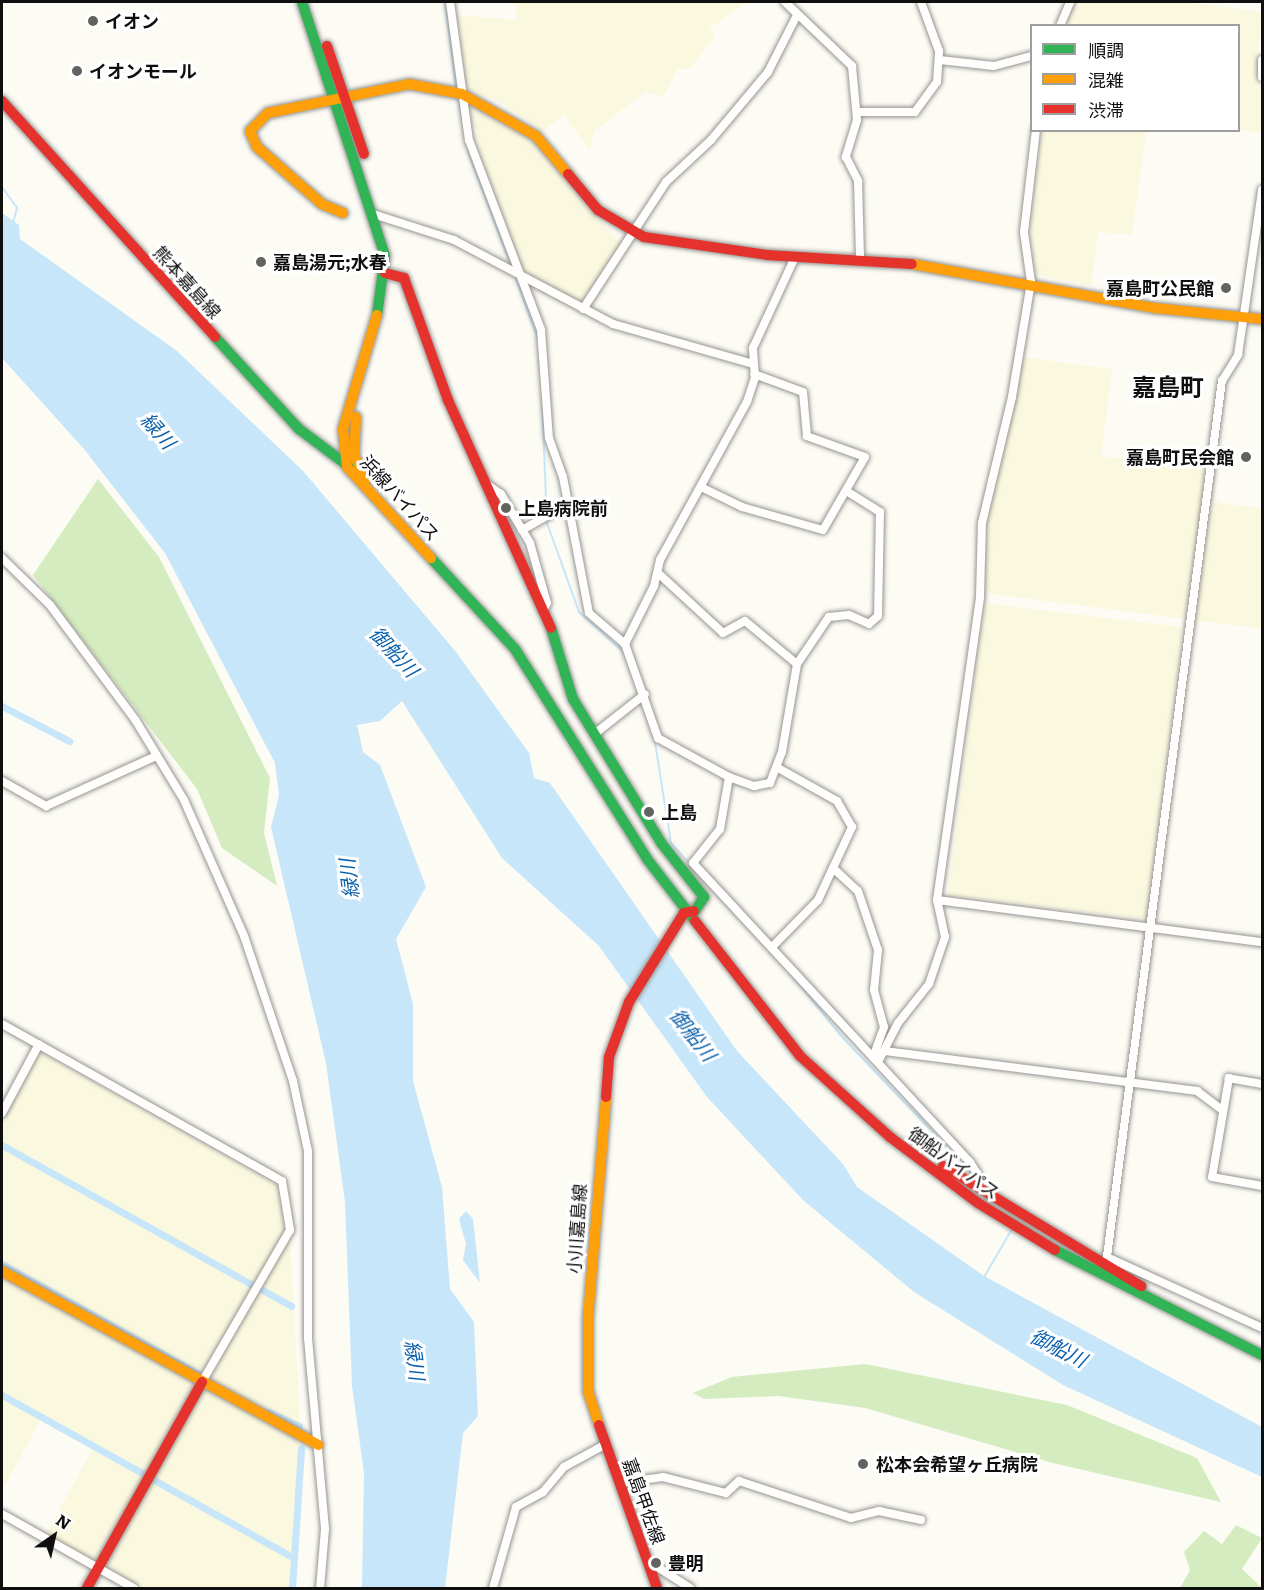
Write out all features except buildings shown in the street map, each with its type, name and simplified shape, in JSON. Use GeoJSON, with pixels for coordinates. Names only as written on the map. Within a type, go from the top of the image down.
{"type":"FeatureCollection","features":[{"type":"Feature","properties":{"kind":"main road","name":"浜線バイパス"},"geometry":{"type":"LineString","coordinates":[[302,2],[332,95],[380,215]]}},
{"type":"Feature","properties":{"kind":"main road","name":"浜線バイパス"},"geometry":{"type":"LineString","coordinates":[[311,2],[344,92],[380,215],[389,273],[390,304],[353,433],[360,469],[517,637],[689,914]]}},
{"type":"Feature","properties":{"kind":"main road"},"geometry":{"type":"LineString","coordinates":[[343,213],[322,204],[257,147],[250,131],[268,113],[344,92],[409,84],[462,94],[492,106],[536,136],[598,210],[636,234],[795,257],[860,260],[1031,282],[1155,308],[1263,320]]}},
{"type":"Feature","properties":{"kind":"main road","name":"熊本嘉島線"},"geometry":{"type":"LineString","coordinates":[[2,101],[284,413],[347,467]]}},
{"type":"Feature","properties":{"kind":"main road","name":"浜線バイパス"},"geometry":{"type":"LineString","coordinates":[[389,273],[343,429],[347,467],[515,649],[689,914]]}},
{"type":"Feature","properties":{"kind":"main road"},"geometry":{"type":"LineString","coordinates":[[389,273],[404,278],[484,483],[544,609],[565,681],[662,844],[704,897],[689,914]]}},
{"type":"Feature","properties":{"kind":"main road"},"geometry":{"type":"LineString","coordinates":[[347,467],[360,469]]}},
{"type":"Feature","properties":{"kind":"main road","name":"小川嘉島線"},"geometry":{"type":"LineString","coordinates":[[599,1425],[588,1391],[588,1318],[604,1100],[616,1035],[677,928],[689,914]]}},
{"type":"Feature","properties":{"kind":"main road","name":"御船バイパス"},"geometry":{"type":"LineString","coordinates":[[689,914],[835,1080],[967,1189],[1263,1354]]}},
{"type":"Feature","properties":{"kind":"main road","name":"御船バイパス"},"geometry":{"type":"LineString","coordinates":[[1104,1267],[1263,1344]]}},
{"type":"Feature","properties":{"kind":"main road"},"geometry":{"type":"LineString","coordinates":[[2,1271],[318,1445]]}},
{"type":"Feature","properties":{"kind":"main road"},"geometry":{"type":"LineString","coordinates":[[87,1588],[202,1382]]}},
{"type":"Feature","properties":{"kind":"main road","name":"嘉島甲佐線"},"geometry":{"type":"LineString","coordinates":[[599,1425],[657,1588]]}},
{"type":"Feature","properties":{"kind":"street"},"geometry":{"type":"LineString","coordinates":[[450,2],[462,94],[477,166],[541,330],[549,438],[568,504],[589,613],[625,644],[645,694],[658,738],[729,777],[762,786],[778,768],[797,664],[829,617],[849,615],[869,624],[878,616],[880,512],[848,492]]}},
{"type":"Feature","properties":{"kind":"street"},"geometry":{"type":"LineString","coordinates":[[785,2],[848,59],[857,112],[846,157],[858,182],[860,260]]}},
{"type":"Feature","properties":{"kind":"street"},"geometry":{"type":"LineString","coordinates":[[857,112],[921,108],[937,82],[940,60],[921,2]]}},
{"type":"Feature","properties":{"kind":"street"},"geometry":{"type":"LineString","coordinates":[[1061,24],[1070,2]]}},
{"type":"Feature","properties":{"kind":"street"},"geometry":{"type":"LineString","coordinates":[[584,309],[636,234],[666,182],[719,131],[768,72],[797,15]]}},
{"type":"Feature","properties":{"kind":"street"},"geometry":{"type":"LineString","coordinates":[[940,60],[994,66],[1030,57]]}},
{"type":"Feature","properties":{"kind":"street"},"geometry":{"type":"LineString","coordinates":[[1263,60],[1263,77]]}},
{"type":"Feature","properties":{"kind":"street"},"geometry":{"type":"LineString","coordinates":[[876,1060],[885,1051],[934,974],[945,937],[937,900],[980,597],[982,522],[1012,397],[1031,282],[1024,232],[1036,132]]}},
{"type":"Feature","properties":{"kind":"street"},"geometry":{"type":"LineString","coordinates":[[1263,190],[1238,355],[1222,381],[1131,1082],[1104,1267],[1263,1328]]}},
{"type":"Feature","properties":{"kind":"street"},"geometry":{"type":"LineString","coordinates":[[380,215],[518,272],[584,309],[651,337],[753,364]]}},
{"type":"Feature","properties":{"kind":"street"},"geometry":{"type":"LineString","coordinates":[[625,644],[658,573],[660,560],[747,402],[754,374],[753,348],[795,257]]}},
{"type":"Feature","properties":{"kind":"street"},"geometry":{"type":"LineString","coordinates":[[702,487],[742,507],[823,530],[848,492],[865,457],[807,436],[803,392],[754,374]]}},
{"type":"Feature","properties":{"kind":"street"},"geometry":{"type":"LineString","coordinates":[[484,483],[501,494],[522,530],[540,571],[548,603],[544,609]]}},
{"type":"Feature","properties":{"kind":"street"},"geometry":{"type":"LineString","coordinates":[[522,530],[568,504]]}},
{"type":"Feature","properties":{"kind":"street"},"geometry":{"type":"LineString","coordinates":[[2,558],[50,605],[156,756],[214,860],[304,1119],[308,1338],[325,1529],[320,1588]]}},
{"type":"Feature","properties":{"kind":"street"},"geometry":{"type":"LineString","coordinates":[[658,573],[723,633],[745,621],[797,664]]}},
{"type":"Feature","properties":{"kind":"street"},"geometry":{"type":"LineString","coordinates":[[597,732],[645,694]]}},
{"type":"Feature","properties":{"kind":"street"},"geometry":{"type":"LineString","coordinates":[[2,781],[46,806],[156,756]]}},
{"type":"Feature","properties":{"kind":"street"},"geometry":{"type":"LineString","coordinates":[[774,945],[818,900],[852,827],[837,801],[778,768]]}},
{"type":"Feature","properties":{"kind":"street"},"geometry":{"type":"LineString","coordinates":[[729,777],[720,829],[693,863],[774,945],[970,1162],[977,1173],[967,1189]]}},
{"type":"Feature","properties":{"kind":"street"},"geometry":{"type":"LineString","coordinates":[[833,868],[858,891],[878,950],[874,990],[884,1027],[876,1060]]}},
{"type":"Feature","properties":{"kind":"street"},"geometry":{"type":"LineString","coordinates":[[937,900],[1263,942]]}},
{"type":"Feature","properties":{"kind":"street"},"geometry":{"type":"LineString","coordinates":[[2,1024],[282,1181],[290,1230],[202,1382]]}},
{"type":"Feature","properties":{"kind":"street"},"geometry":{"type":"LineString","coordinates":[[2,1113],[39,1044]]}},
{"type":"Feature","properties":{"kind":"street"},"geometry":{"type":"LineString","coordinates":[[885,1051],[1197,1091],[1222,1110]]}},
{"type":"Feature","properties":{"kind":"street"},"geometry":{"type":"LineString","coordinates":[[1263,1084],[1229,1078],[1212,1177],[1263,1186]]}},
{"type":"Feature","properties":{"kind":"street"},"geometry":{"type":"LineString","coordinates":[[493,1588],[516,1507],[543,1492],[564,1467],[606,1444]]}},
{"type":"Feature","properties":{"kind":"street"},"geometry":{"type":"LineString","coordinates":[[620,1483],[663,1477],[726,1493],[739,1481],[851,1518],[879,1511],[921,1520]]}},
{"type":"Feature","properties":{"kind":"street"},"geometry":{"type":"LineString","coordinates":[[2,1514],[135,1588]]}},
{"type":"Feature","properties":{"kind":"street"},"geometry":{"type":"LineString","coordinates":[[648,1561],[690,1588]]}},
{"type":"Feature","properties":{"kind":"shaded area"},"geometry":{"type":"Polygon","coordinates":[[[515,2],[747,2],[709,29],[716,35],[689,69],[678,69],[663,96],[645,92],[594,131],[590,150],[564,115],[542,131],[502,103],[467,89],[458,15],[517,20],[515,2]]]}},
{"type":"Feature","properties":{"kind":"shaded area"},"geometry":{"type":"Polygon","coordinates":[[[1073,2],[1185,2],[1262,12],[1257,73],[1262,89],[1262,133],[1240,130],[1240,24],[1067,24],[1073,2]]]}},
{"type":"Feature","properties":{"kind":"shaded area"},"geometry":{"type":"Polygon","coordinates":[[[470,107],[531,141],[622,246],[583,306],[523,270],[483,163],[470,107]]]}},
{"type":"Feature","properties":{"kind":"shaded area"},"geometry":{"type":"Polygon","coordinates":[[[1042,132],[1146,132],[1132,235],[1098,232],[1091,285],[1035,274],[1031,224],[1042,132]]]}},
{"type":"Feature","properties":{"kind":"shaded area"},"geometry":{"type":"Polygon","coordinates":[[[1023,357],[1112,369],[1101,456],[1207,471],[1186,619],[982,593],[985,523],[1023,357]]]}},
{"type":"Feature","properties":{"kind":"shaded area"},"geometry":{"type":"Polygon","coordinates":[[[1212,502],[1262,508],[1262,629],[1195,620],[1212,502]]]}},
{"type":"Feature","properties":{"kind":"shaded area"},"geometry":{"type":"Polygon","coordinates":[[[984,603],[1183,627],[1147,919],[948,895],[984,603]]]}},
{"type":"Feature","properties":{"kind":"shaded area"},"geometry":{"type":"Polygon","coordinates":[[[40,1052],[280,1187],[290,1237],[300,1427],[292,1588],[142,1588],[46,1535],[94,1446],[42,1417],[2,1491],[2,1121],[40,1052]]]}},
{"type":"Feature","properties":{"kind":"green space"},"geometry":{"type":"Polygon","coordinates":[[[98,479],[159,557],[270,778],[264,833],[277,886],[222,848],[197,789],[33,575],[98,479]]]}},
{"type":"Feature","properties":{"kind":"green space"},"geometry":{"type":"Polygon","coordinates":[[[865,1364],[1067,1405],[1197,1458],[1221,1502],[1053,1463],[865,1408],[779,1396],[704,1399],[693,1393],[732,1377],[865,1364]]]}},
{"type":"Feature","properties":{"kind":"green space"},"geometry":{"type":"Polygon","coordinates":[[[1236,1525],[1262,1538],[1242,1569],[1262,1588],[1180,1588],[1190,1570],[1184,1552],[1204,1531],[1222,1544],[1236,1525]]]}},
{"type":"Feature","properties":{"kind":"water"},"geometry":{"type":"Polygon","coordinates":[[[2,213],[19,225],[20,239],[177,351],[303,471],[456,652],[529,753],[534,778],[550,783],[737,1051],[843,1164],[857,1187],[984,1276],[1262,1427],[1262,1477],[1063,1385],[914,1292],[803,1200],[707,1097],[599,946],[502,858],[402,701],[380,721],[357,725],[363,752],[380,765],[426,887],[396,939],[413,1004],[413,1081],[442,1187],[450,1289],[474,1322],[478,1416],[463,1433],[445,1588],[362,1588],[364,1473],[352,1386],[345,1202],[326,1063],[271,827],[279,795],[275,763],[165,553],[84,449],[2,358],[2,213]]]}},
{"type":"Feature","properties":{"kind":"water"},"geometry":{"type":"Polygon","coordinates":[[[466,1211],[473,1219],[480,1283],[463,1260],[466,1244],[459,1219],[466,1211]]]}},
{"type":"Feature","properties":{"kind":"waterway"},"geometry":{"type":"LineString","coordinates":[[445,2],[456,89]]}},
{"type":"Feature","properties":{"kind":"waterway"},"geometry":{"type":"LineString","coordinates":[[458,97],[469,155],[512,269]]}},
{"type":"Feature","properties":{"kind":"waterway"},"geometry":{"type":"LineString","coordinates":[[2,187],[17,208],[13,223]]}},
{"type":"Feature","properties":{"kind":"waterway"},"geometry":{"type":"LineString","coordinates":[[514,274],[539,342]]}},
{"type":"Feature","properties":{"kind":"waterway"},"geometry":{"type":"LineString","coordinates":[[542,395],[547,523],[579,612],[626,654]]}},
{"type":"Feature","properties":{"kind":"waterway"},"geometry":{"type":"LineString","coordinates":[[2,706],[69,741]]}},
{"type":"Feature","properties":{"kind":"waterway"},"geometry":{"type":"LineString","coordinates":[[654,736],[671,843],[735,914]]}},
{"type":"Feature","properties":{"kind":"waterway"},"geometry":{"type":"LineString","coordinates":[[790,973],[843,1038],[973,1174]]}},
{"type":"Feature","properties":{"kind":"waterway"},"geometry":{"type":"LineString","coordinates":[[2,1145],[253,1285]]}},
{"type":"Feature","properties":{"kind":"waterway"},"geometry":{"type":"LineString","coordinates":[[978,1178],[991,1186]]}},
{"type":"Feature","properties":{"kind":"waterway"},"geometry":{"type":"LineString","coordinates":[[983,1279],[1012,1229]]}},
{"type":"Feature","properties":{"kind":"waterway"},"geometry":{"type":"LineString","coordinates":[[2,1264],[201,1375]]}},
{"type":"Feature","properties":{"kind":"waterway"},"geometry":{"type":"LineString","coordinates":[[259,1288],[291,1306]]}},
{"type":"Feature","properties":{"kind":"waterway"},"geometry":{"type":"LineString","coordinates":[[2,1395],[146,1475]]}},
{"type":"Feature","properties":{"kind":"waterway"},"geometry":{"type":"LineString","coordinates":[[269,1412],[299,1426]]}},
{"type":"Feature","properties":{"kind":"waterway"},"geometry":{"type":"LineString","coordinates":[[292,1588],[301,1448]]}},
{"type":"Feature","properties":{"kind":"waterway"},"geometry":{"type":"LineString","coordinates":[[154,1480],[294,1558]]}},
{"type":"Feature","properties":{"kind":"traffic: fast"},"geometry":{"type":"LineString","coordinates":[[302,2],[385,256],[377,315]]}},
{"type":"Feature","properties":{"kind":"traffic: fast"},"geometry":{"type":"LineString","coordinates":[[215,337],[299,429],[351,468]]}},
{"type":"Feature","properties":{"kind":"traffic: fast"},"geometry":{"type":"LineString","coordinates":[[431,558],[515,649],[647,859],[695,921]]}},
{"type":"Feature","properties":{"kind":"traffic: fast"},"geometry":{"type":"LineString","coordinates":[[551,628],[573,699],[662,844],[704,897],[695,911]]}},
{"type":"Feature","properties":{"kind":"traffic: fast"},"geometry":{"type":"LineString","coordinates":[[1055,1250],[1262,1355]]}},
{"type":"Feature","properties":{"kind":"traffic: slow"},"geometry":{"type":"LineString","coordinates":[[343,213],[322,204],[257,147],[250,131],[268,113],[409,84],[462,94],[536,136],[568,174]]}},
{"type":"Feature","properties":{"kind":"traffic: slow"},"geometry":{"type":"LineString","coordinates":[[912,264],[1155,308],[1262,319]]}},
{"type":"Feature","properties":{"kind":"traffic: slow"},"geometry":{"type":"LineString","coordinates":[[377,315],[343,429],[347,467],[431,558]]}},
{"type":"Feature","properties":{"kind":"traffic: slow"},"geometry":{"type":"LineString","coordinates":[[356,417],[354,456],[367,479]]}},
{"type":"Feature","properties":{"kind":"traffic: slow"},"geometry":{"type":"LineString","coordinates":[[599,1425],[588,1391],[588,1318],[606,1097]]}},
{"type":"Feature","properties":{"kind":"traffic: slow"},"geometry":{"type":"LineString","coordinates":[[2,1271],[318,1445]]}},
{"type":"Feature","properties":{"kind":"traffic: jam"},"geometry":{"type":"LineString","coordinates":[[327,46],[364,154]]}},
{"type":"Feature","properties":{"kind":"traffic: jam"},"geometry":{"type":"LineString","coordinates":[[2,101],[215,337]]}},
{"type":"Feature","properties":{"kind":"traffic: jam"},"geometry":{"type":"LineString","coordinates":[[568,174],[598,210],[644,237],[767,255],[912,264]]}},
{"type":"Feature","properties":{"kind":"traffic: jam"},"geometry":{"type":"LineString","coordinates":[[385,273],[404,278],[448,400],[551,628]]}},
{"type":"Feature","properties":{"kind":"traffic: jam"},"geometry":{"type":"LineString","coordinates":[[606,1097],[609,1057],[629,1002],[684,913],[694,911]]}},
{"type":"Feature","properties":{"kind":"traffic: jam"},"geometry":{"type":"LineString","coordinates":[[695,921],[800,1056],[890,1137],[978,1203],[1055,1250]]}},
{"type":"Feature","properties":{"kind":"traffic: jam"},"geometry":{"type":"LineString","coordinates":[[943,1166],[1141,1286]]}},
{"type":"Feature","properties":{"kind":"traffic: jam"},"geometry":{"type":"LineString","coordinates":[[87,1588],[202,1382]]}},
{"type":"Feature","properties":{"kind":"traffic: jam"},"geometry":{"type":"LineString","coordinates":[[599,1425],[657,1588]]}},
{"type":"Feature","properties":{"kind":"place","name":"イオン"},"geometry":{"type":"Point","coordinates":[93,21]}},
{"type":"Feature","properties":{"kind":"place","name":"イオンモール"},"geometry":{"type":"Point","coordinates":[77,71]}},
{"type":"Feature","properties":{"kind":"place","name":"嘉島湯元;水春"},"geometry":{"type":"Point","coordinates":[261,262]}},
{"type":"Feature","properties":{"kind":"place","name":"嘉島町公民館"},"geometry":{"type":"Point","coordinates":[1226,288]}},
{"type":"Feature","properties":{"kind":"place","name":"嘉島町民会館"},"geometry":{"type":"Point","coordinates":[1246,457]}},
{"type":"Feature","properties":{"kind":"place","name":"上島病院前"},"geometry":{"type":"Point","coordinates":[506,508]}},
{"type":"Feature","properties":{"kind":"place","name":"上島"},"geometry":{"type":"Point","coordinates":[649,812]}},
{"type":"Feature","properties":{"kind":"place","name":"松本会希望ヶ丘病院"},"geometry":{"type":"Point","coordinates":[863,1464]}},
{"type":"Feature","properties":{"kind":"place","name":"豊明"},"geometry":{"type":"Point","coordinates":[656,1563]}},
{"type":"Feature","properties":{"kind":"district","name":"嘉島町"},"geometry":{"type":"Point","coordinates":[1168,386]}},
{"type":"Feature","properties":{"kind":"water label","name":"緑川"},"geometry":{"type":"Point","coordinates":[159,430]}},
{"type":"Feature","properties":{"kind":"water label","name":"御船川"},"geometry":{"type":"Point","coordinates":[395,651]}},
{"type":"Feature","properties":{"kind":"water label","name":"緑川"},"geometry":{"type":"Point","coordinates":[348,879]}},
{"type":"Feature","properties":{"kind":"water label","name":"御船川"},"geometry":{"type":"Point","coordinates":[694,1034]}},
{"type":"Feature","properties":{"kind":"water label","name":"御船川"},"geometry":{"type":"Point","coordinates":[1059,1347]}},
{"type":"Feature","properties":{"kind":"water label","name":"緑川"},"geometry":{"type":"Point","coordinates":[416,1360]}}]}
